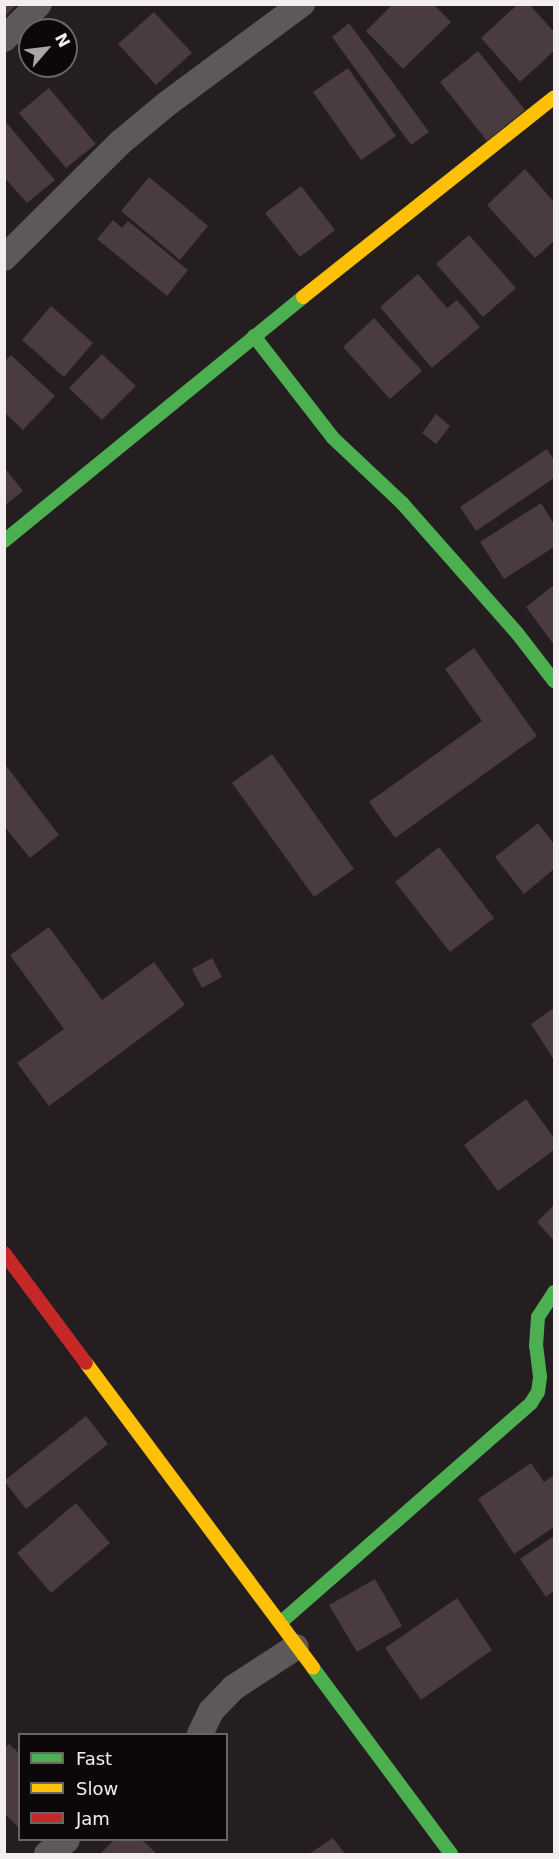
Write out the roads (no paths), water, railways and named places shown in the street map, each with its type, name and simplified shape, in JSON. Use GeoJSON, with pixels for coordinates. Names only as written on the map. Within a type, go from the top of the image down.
{"type":"FeatureCollection","features":[{"type":"Feature","properties":{"kind":"street"},"geometry":{"type":"LineString","coordinates":[[4,39],[39,4]]}},
{"type":"Feature","properties":{"kind":"street"},"geometry":{"type":"LineString","coordinates":[[4,258],[121,142],[168,103],[302,4]]}},
{"type":"Feature","properties":{"kind":"street"},"geometry":{"type":"LineString","coordinates":[[4,541],[254,336],[552,104]]}},
{"type":"Feature","properties":{"kind":"street"},"geometry":{"type":"LineString","coordinates":[[254,336],[333,438],[402,503],[517,633],[555,681]]}},
{"type":"Feature","properties":{"kind":"street"},"geometry":{"type":"LineString","coordinates":[[4,1253],[451,1854]]}},
{"type":"Feature","properties":{"kind":"street"},"geometry":{"type":"LineString","coordinates":[[280,1623],[531,1403],[547,1380],[536,1346],[538,1317],[555,1292]]}},
{"type":"Feature","properties":{"kind":"street"},"geometry":{"type":"LineString","coordinates":[[200,1733],[211,1712],[233,1688],[296,1647]]}},
{"type":"Feature","properties":{"kind":"street"},"geometry":{"type":"LineString","coordinates":[[47,1854],[64,1841]]}}]}
